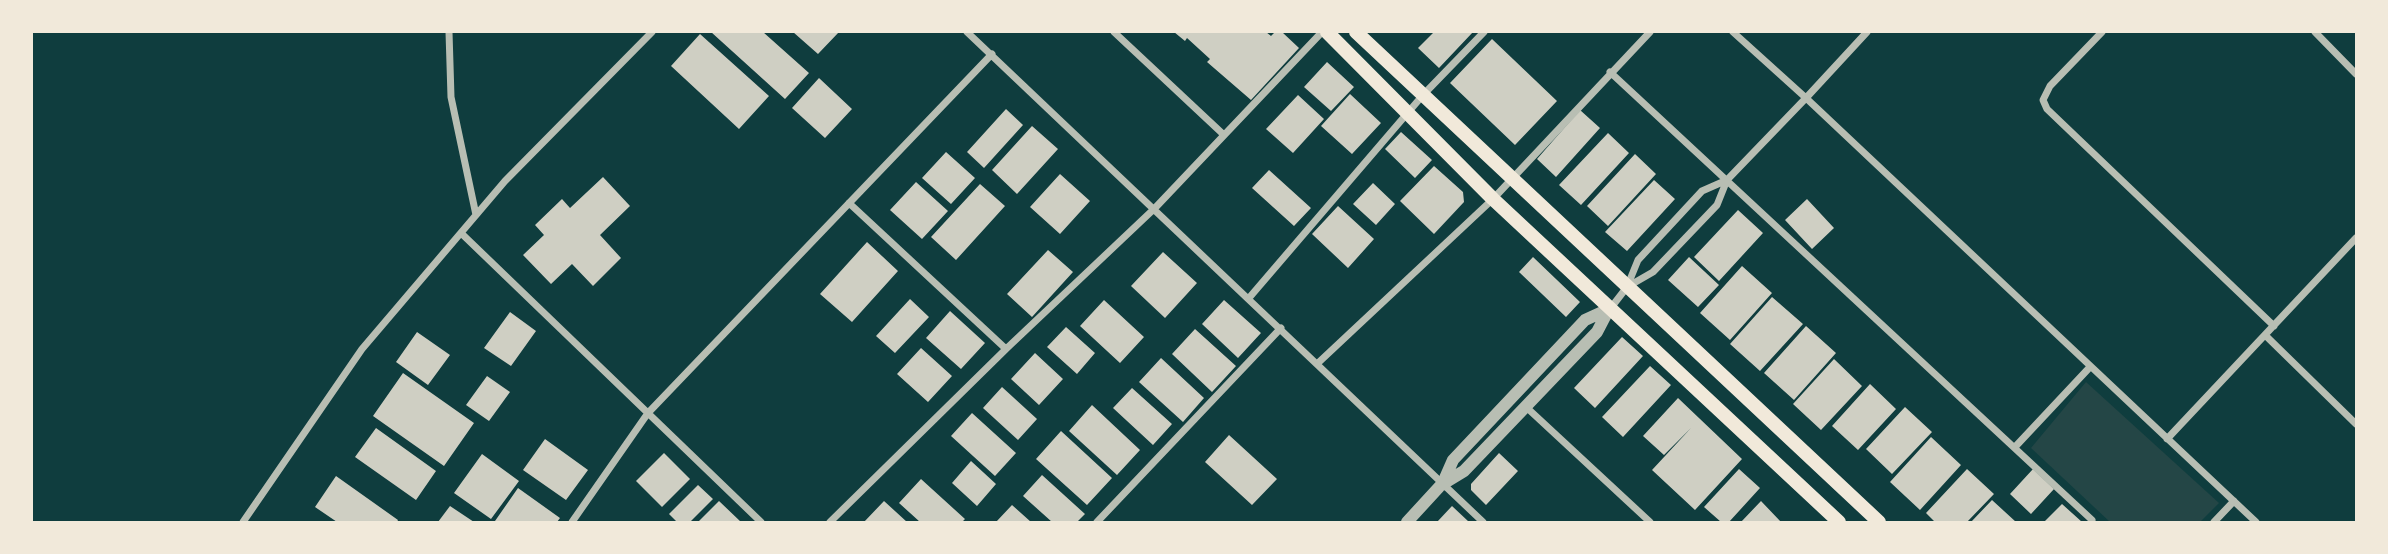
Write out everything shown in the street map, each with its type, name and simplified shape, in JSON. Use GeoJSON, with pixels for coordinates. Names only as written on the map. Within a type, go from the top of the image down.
{"type":"FeatureCollection","features":[{"type":"Feature","properties":{"kind":"main road"},"geometry":{"type":"LineString","coordinates":[[1325,32],[1410,113],[1493,199],[1839,523]]}},
{"type":"Feature","properties":{"kind":"main road"},"geometry":{"type":"LineString","coordinates":[[1356,32],[1879,523]]}},
{"type":"Feature","properties":{"kind":"street"},"geometry":{"type":"LineString","coordinates":[[449,32],[451,97],[476,215]]}},
{"type":"Feature","properties":{"kind":"street"},"geometry":{"type":"LineString","coordinates":[[243,523],[362,349],[505,181],[652,32]]}},
{"type":"Feature","properties":{"kind":"street"},"geometry":{"type":"LineString","coordinates":[[967,32],[1318,363],[1483,523]]}},
{"type":"Feature","properties":{"kind":"street"},"geometry":{"type":"LineString","coordinates":[[1114,32],[1224,135]]}},
{"type":"Feature","properties":{"kind":"street"},"geometry":{"type":"LineString","coordinates":[[830,523],[1006,349],[1155,208],[1325,32]]}},
{"type":"Feature","properties":{"kind":"street"},"geometry":{"type":"LineString","coordinates":[[1249,298],[1423,95],[1484,32]]}},
{"type":"Feature","properties":{"kind":"street"},"geometry":{"type":"LineString","coordinates":[[1318,363],[1493,199],[1650,32]]}},
{"type":"Feature","properties":{"kind":"street"},"geometry":{"type":"LineString","coordinates":[[1733,32],[2256,523]]}},
{"type":"Feature","properties":{"kind":"street"},"geometry":{"type":"LineString","coordinates":[[1627,287],[1653,272],[1717,205],[1727,180],[1867,32]]}},
{"type":"Feature","properties":{"kind":"street"},"geometry":{"type":"LineString","coordinates":[[2102,32],[2050,86],[2043,100],[2047,109],[2274,326]]}},
{"type":"Feature","properties":{"kind":"street"},"geometry":{"type":"LineString","coordinates":[[2315,32],[2357,74]]}},
{"type":"Feature","properties":{"kind":"street"},"geometry":{"type":"LineString","coordinates":[[572,523],[648,413],[992,54]]}},
{"type":"Feature","properties":{"kind":"street"},"geometry":{"type":"LineString","coordinates":[[1610,72],[2015,447],[2092,522]]}},
{"type":"Feature","properties":{"kind":"street"},"geometry":{"type":"LineString","coordinates":[[1407,523],[1441,485],[1464,471],[1597,332],[1609,309],[1627,287],[1638,260],[1702,191],[1727,180]]}},
{"type":"Feature","properties":{"kind":"street"},"geometry":{"type":"LineString","coordinates":[[849,203],[1006,349]]}},
{"type":"Feature","properties":{"kind":"street"},"geometry":{"type":"LineString","coordinates":[[461,233],[761,523]]}},
{"type":"Feature","properties":{"kind":"street"},"geometry":{"type":"LineString","coordinates":[[2167,439],[2355,245]]}},
{"type":"Feature","properties":{"kind":"street"},"geometry":{"type":"LineString","coordinates":[[1441,485],[1452,460],[1585,320],[1609,309]]}},
{"type":"Feature","properties":{"kind":"street"},"geometry":{"type":"LineString","coordinates":[[1097,523],[1281,328]]}},
{"type":"Feature","properties":{"kind":"street"},"geometry":{"type":"LineString","coordinates":[[2265,335],[2357,424]]}},
{"type":"Feature","properties":{"kind":"street"},"geometry":{"type":"LineString","coordinates":[[2015,447],[2090,367]]}},
{"type":"Feature","properties":{"kind":"street"},"geometry":{"type":"LineString","coordinates":[[1525,406],[1650,523]]}},
{"type":"Feature","properties":{"kind":"street"},"geometry":{"type":"LineString","coordinates":[[2214,523],[2234,501]]}},
{"type":"Feature","properties":{"kind":"shaded area"},"geometry":{"type":"Polygon","coordinates":[[[2086,382],[2219,503],[2200,522],[2110,522],[2031,448],[2086,382]]]}},
{"type":"Feature","properties":{"kind":"building"},"geometry":{"type":"Polygon","coordinates":[[[711,32],[763,32],[809,73],[785,99],[711,32]]]}},
{"type":"Feature","properties":{"kind":"building"},"geometry":{"type":"Polygon","coordinates":[[[793,32],[839,32],[818,54],[793,32]]]}},
{"type":"Feature","properties":{"kind":"building"},"geometry":{"type":"Polygon","coordinates":[[[1174,32],[1266,32],[1271,36],[1275,32],[1282,32],[1299,48],[1251,100],[1207,62],[1210,59],[1187,38],[1185,41],[1174,32]]]}},
{"type":"Feature","properties":{"kind":"building"},"geometry":{"type":"Polygon","coordinates":[[[1434,32],[1473,32],[1439,68],[1418,48],[1434,32]]]}},
{"type":"Feature","properties":{"kind":"building"},"geometry":{"type":"Polygon","coordinates":[[[700,34],[769,96],[739,129],[671,66],[700,34]]]}},
{"type":"Feature","properties":{"kind":"building"},"geometry":{"type":"Polygon","coordinates":[[[1492,39],[1557,101],[1515,145],[1450,83],[1492,39]]]}},
{"type":"Feature","properties":{"kind":"building"},"geometry":{"type":"Polygon","coordinates":[[[1327,62],[1354,87],[1331,111],[1304,87],[1327,62]]]}},
{"type":"Feature","properties":{"kind":"building"},"geometry":{"type":"Polygon","coordinates":[[[819,78],[852,109],[825,138],[792,108],[819,78]]]}},
{"type":"Feature","properties":{"kind":"building"},"geometry":{"type":"Polygon","coordinates":[[[1350,94],[1381,123],[1352,154],[1321,126],[1350,94]]]}},
{"type":"Feature","properties":{"kind":"building"},"geometry":{"type":"Polygon","coordinates":[[[1298,95],[1324,119],[1293,153],[1266,129],[1298,95]]]}},
{"type":"Feature","properties":{"kind":"building"},"geometry":{"type":"Polygon","coordinates":[[[1006,109],[1023,125],[984,168],[967,152],[1006,109]]]}},
{"type":"Feature","properties":{"kind":"building"},"geometry":{"type":"Polygon","coordinates":[[[1580,110],[1600,128],[1556,177],[1537,159],[1580,110]]]}},
{"type":"Feature","properties":{"kind":"building"},"geometry":{"type":"Polygon","coordinates":[[[1032,126],[1058,149],[1017,194],[992,170],[1032,126]]]}},
{"type":"Feature","properties":{"kind":"building"},"geometry":{"type":"Polygon","coordinates":[[[1401,132],[1432,160],[1415,178],[1385,149],[1401,132]]]}},
{"type":"Feature","properties":{"kind":"building"},"geometry":{"type":"Polygon","coordinates":[[[1608,133],[1629,153],[1581,205],[1559,185],[1608,133]]]}},
{"type":"Feature","properties":{"kind":"building"},"geometry":{"type":"Polygon","coordinates":[[[946,152],[975,178],[951,204],[922,178],[946,152]]]}},
{"type":"Feature","properties":{"kind":"building"},"geometry":{"type":"Polygon","coordinates":[[[1635,154],[1656,174],[1608,226],[1587,206],[1635,154]]]}},
{"type":"Feature","properties":{"kind":"building"},"geometry":{"type":"Polygon","coordinates":[[[1434,166],[1463,192],[1464,202],[1434,234],[1400,201],[1434,166]]]}},
{"type":"Feature","properties":{"kind":"building"},"geometry":{"type":"Polygon","coordinates":[[[1269,170],[1311,208],[1294,226],[1252,188],[1269,170]]]}},
{"type":"Feature","properties":{"kind":"building"},"geometry":{"type":"Polygon","coordinates":[[[1060,174],[1090,201],[1060,234],[1030,207],[1060,174]]]}},
{"type":"Feature","properties":{"kind":"building"},"geometry":{"type":"Polygon","coordinates":[[[603,177],[630,206],[600,235],[621,258],[593,286],[572,264],[551,284],[523,255],[544,235],[535,225],[562,199],[570,208],[603,177]]]}},
{"type":"Feature","properties":{"kind":"building"},"geometry":{"type":"Polygon","coordinates":[[[1654,180],[1675,199],[1627,251],[1605,232],[1654,180]]]}},
{"type":"Feature","properties":{"kind":"building"},"geometry":{"type":"Polygon","coordinates":[[[916,182],[948,211],[922,239],[890,210],[916,182]]]}},
{"type":"Feature","properties":{"kind":"building"},"geometry":{"type":"Polygon","coordinates":[[[1373,183],[1395,204],[1376,225],[1353,204],[1373,183]]]}},
{"type":"Feature","properties":{"kind":"building"},"geometry":{"type":"Polygon","coordinates":[[[980,184],[1005,206],[956,260],[931,237],[980,184]]]}},
{"type":"Feature","properties":{"kind":"building"},"geometry":{"type":"Polygon","coordinates":[[[1807,199],[1834,228],[1812,249],[1785,220],[1807,199]]]}},
{"type":"Feature","properties":{"kind":"building"},"geometry":{"type":"Polygon","coordinates":[[[1338,206],[1374,239],[1348,268],[1312,234],[1338,206]]]}},
{"type":"Feature","properties":{"kind":"building"},"geometry":{"type":"Polygon","coordinates":[[[1738,210],[1763,233],[1719,281],[1694,257],[1738,210]]]}},
{"type":"Feature","properties":{"kind":"building"},"geometry":{"type":"Polygon","coordinates":[[[867,242],[898,271],[852,322],[820,294],[867,242]]]}},
{"type":"Feature","properties":{"kind":"building"},"geometry":{"type":"Polygon","coordinates":[[[1048,250],[1073,272],[1032,317],[1007,294],[1048,250]]]}},
{"type":"Feature","properties":{"kind":"building"},"geometry":{"type":"Polygon","coordinates":[[[1163,252],[1197,283],[1165,318],[1131,286],[1163,252]]]}},
{"type":"Feature","properties":{"kind":"building"},"geometry":{"type":"Polygon","coordinates":[[[1533,257],[1580,302],[1566,317],[1519,272],[1533,257]]]}},
{"type":"Feature","properties":{"kind":"building"},"geometry":{"type":"Polygon","coordinates":[[[1689,257],[1719,285],[1698,307],[1668,280],[1689,257]]]}},
{"type":"Feature","properties":{"kind":"building"},"geometry":{"type":"Polygon","coordinates":[[[1742,266],[1772,293],[1730,340],[1700,313],[1742,266]]]}},
{"type":"Feature","properties":{"kind":"building"},"geometry":{"type":"Polygon","coordinates":[[[1772,297],[1803,324],[1760,371],[1730,344],[1772,297]]]}},
{"type":"Feature","properties":{"kind":"building"},"geometry":{"type":"Polygon","coordinates":[[[910,299],[929,317],[895,353],[876,336],[910,299]]]}},
{"type":"Feature","properties":{"kind":"building"},"geometry":{"type":"Polygon","coordinates":[[[1104,300],[1144,337],[1120,363],[1080,326],[1104,300]]]}},
{"type":"Feature","properties":{"kind":"building"},"geometry":{"type":"Polygon","coordinates":[[[1224,300],[1261,333],[1238,358],[1202,324],[1224,300]]]}},
{"type":"Feature","properties":{"kind":"building"},"geometry":{"type":"Polygon","coordinates":[[[950,311],[985,343],[961,369],[926,338],[950,311]]]}},
{"type":"Feature","properties":{"kind":"building"},"geometry":{"type":"Polygon","coordinates":[[[510,312],[536,331],[511,366],[484,348],[510,312]]]}},
{"type":"Feature","properties":{"kind":"building"},"geometry":{"type":"Polygon","coordinates":[[[1806,326],[1836,353],[1794,400],[1764,373],[1806,326]]]}},
{"type":"Feature","properties":{"kind":"building"},"geometry":{"type":"Polygon","coordinates":[[[1066,327],[1095,353],[1077,374],[1047,347],[1066,327]]]}},
{"type":"Feature","properties":{"kind":"building"},"geometry":{"type":"Polygon","coordinates":[[[1195,329],[1236,366],[1212,392],[1172,354],[1195,329]]]}},
{"type":"Feature","properties":{"kind":"building"},"geometry":{"type":"Polygon","coordinates":[[[417,332],[450,355],[428,385],[396,362],[417,332]]]}},
{"type":"Feature","properties":{"kind":"building"},"geometry":{"type":"Polygon","coordinates":[[[1622,337],[1643,356],[1595,408],[1574,388],[1622,337]]]}},
{"type":"Feature","properties":{"kind":"building"},"geometry":{"type":"Polygon","coordinates":[[[921,348],[952,376],[928,402],[897,374],[921,348]]]}},
{"type":"Feature","properties":{"kind":"building"},"geometry":{"type":"Polygon","coordinates":[[[1035,353],[1063,379],[1039,405],[1011,379],[1035,353]]]}},
{"type":"Feature","properties":{"kind":"building"},"geometry":{"type":"Polygon","coordinates":[[[1161,358],[1204,398],[1183,422],[1139,382],[1161,358]]]}},
{"type":"Feature","properties":{"kind":"building"},"geometry":{"type":"Polygon","coordinates":[[[1834,359],[1862,386],[1821,430],[1793,404],[1834,359]]]}},
{"type":"Feature","properties":{"kind":"building"},"geometry":{"type":"Polygon","coordinates":[[[1650,366],[1671,385],[1623,437],[1602,417],[1650,366]]]}},
{"type":"Feature","properties":{"kind":"building"},"geometry":{"type":"Polygon","coordinates":[[[403,373],[474,423],[444,466],[373,416],[403,373]]]}},
{"type":"Feature","properties":{"kind":"building"},"geometry":{"type":"Polygon","coordinates":[[[487,376],[510,392],[489,421],[466,405],[487,376]]]}},
{"type":"Feature","properties":{"kind":"building"},"geometry":{"type":"Polygon","coordinates":[[[1870,384],[1896,409],[1858,450],[1832,426],[1870,384]]]}},
{"type":"Feature","properties":{"kind":"building"},"geometry":{"type":"Polygon","coordinates":[[[1002,387],[1037,419],[1018,440],[983,408],[1002,387]]]}},
{"type":"Feature","properties":{"kind":"building"},"geometry":{"type":"Polygon","coordinates":[[[1132,388],[1172,424],[1153,445],[1113,408],[1132,388]]]}},
{"type":"Feature","properties":{"kind":"building"},"geometry":{"type":"Polygon","coordinates":[[[1678,398],[1742,459],[1695,510],[1652,470],[1691,428],[1664,455],[1643,436],[1678,398]]]}},
{"type":"Feature","properties":{"kind":"building"},"geometry":{"type":"Polygon","coordinates":[[[1092,405],[1140,450],[1117,475],[1069,431],[1092,405]]]}},
{"type":"Feature","properties":{"kind":"building"},"geometry":{"type":"Polygon","coordinates":[[[1905,407],[1932,432],[1892,474],[1866,449],[1905,407]]]}},
{"type":"Feature","properties":{"kind":"building"},"geometry":{"type":"Polygon","coordinates":[[[972,413],[1016,453],[995,476],[951,436],[972,413]]]}},
{"type":"Feature","properties":{"kind":"building"},"geometry":{"type":"Polygon","coordinates":[[[376,428],[436,471],[416,500],[355,457],[376,428]]]}},
{"type":"Feature","properties":{"kind":"building"},"geometry":{"type":"Polygon","coordinates":[[[1061,431],[1112,478],[1087,505],[1036,459],[1061,431]]]}},
{"type":"Feature","properties":{"kind":"building"},"geometry":{"type":"Polygon","coordinates":[[[1229,435],[1277,479],[1252,505],[1205,462],[1229,435]]]}},
{"type":"Feature","properties":{"kind":"building"},"geometry":{"type":"Polygon","coordinates":[[[1931,437],[1961,465],[1920,510],[1890,482],[1931,437]]]}},
{"type":"Feature","properties":{"kind":"building"},"geometry":{"type":"Polygon","coordinates":[[[545,439],[588,470],[566,500],[523,470],[545,439]]]}},
{"type":"Feature","properties":{"kind":"building"},"geometry":{"type":"Polygon","coordinates":[[[664,453],[690,479],[662,507],[636,481],[664,453]]]}},
{"type":"Feature","properties":{"kind":"building"},"geometry":{"type":"Polygon","coordinates":[[[1499,453],[1518,471],[1486,505],[1471,490],[1471,484],[1499,453]]]}},
{"type":"Feature","properties":{"kind":"building"},"geometry":{"type":"Polygon","coordinates":[[[482,454],[519,481],[491,519],[454,493],[482,454]]]}},
{"type":"Feature","properties":{"kind":"building"},"geometry":{"type":"Polygon","coordinates":[[[971,461],[996,484],[977,506],[952,483],[971,461]]]}},
{"type":"Feature","properties":{"kind":"building"},"geometry":{"type":"Polygon","coordinates":[[[1739,469],[1760,488],[1729,522],[1721,522],[1704,507],[1739,469]]]}},
{"type":"Feature","properties":{"kind":"building"},"geometry":{"type":"Polygon","coordinates":[[[1967,469],[1994,494],[1967,522],[1935,522],[1926,513],[1967,469]]]}},
{"type":"Feature","properties":{"kind":"building"},"geometry":{"type":"Polygon","coordinates":[[[2033,469],[2054,489],[2031,514],[2010,494],[2033,469]]]}},
{"type":"Feature","properties":{"kind":"building"},"geometry":{"type":"Polygon","coordinates":[[[1042,475],[1085,514],[1077,522],[1052,522],[1023,496],[1042,475]]]}},
{"type":"Feature","properties":{"kind":"building"},"geometry":{"type":"Polygon","coordinates":[[[336,476],[398,520],[397,522],[337,522],[315,507],[336,476]]]}},
{"type":"Feature","properties":{"kind":"building"},"geometry":{"type":"Polygon","coordinates":[[[921,479],[965,519],[962,522],[920,522],[899,503],[921,479]]]}},
{"type":"Feature","properties":{"kind":"building"},"geometry":{"type":"Polygon","coordinates":[[[698,485],[713,499],[690,522],[677,522],[669,514],[698,485]]]}},
{"type":"Feature","properties":{"kind":"building"},"geometry":{"type":"Polygon","coordinates":[[[518,488],[560,518],[557,522],[495,521],[518,488]]]}},
{"type":"Feature","properties":{"kind":"building"},"geometry":{"type":"Polygon","coordinates":[[[1992,500],[2016,522],[1971,522],[1992,500]]]}},
{"type":"Feature","properties":{"kind":"building"},"geometry":{"type":"Polygon","coordinates":[[[719,501],[741,522],[698,522],[719,501]]]}},
{"type":"Feature","properties":{"kind":"building"},"geometry":{"type":"Polygon","coordinates":[[[884,501],[907,522],[864,522],[884,501]]]}},
{"type":"Feature","properties":{"kind":"building"},"geometry":{"type":"Polygon","coordinates":[[[1761,501],[1781,522],[1741,522],[1761,501]]]}},
{"type":"Feature","properties":{"kind":"building"},"geometry":{"type":"Polygon","coordinates":[[[2062,504],[2082,522],[2044,522],[2062,504]]]}},
{"type":"Feature","properties":{"kind":"building"},"geometry":{"type":"Polygon","coordinates":[[[1012,505],[1031,522],[996,522],[1012,505]]]}},
{"type":"Feature","properties":{"kind":"building"},"geometry":{"type":"Polygon","coordinates":[[[450,506],[474,522],[438,522],[450,506]]]}},
{"type":"Feature","properties":{"kind":"building"},"geometry":{"type":"Polygon","coordinates":[[[1452,506],[1469,522],[1437,522],[1452,506]]]}}]}
